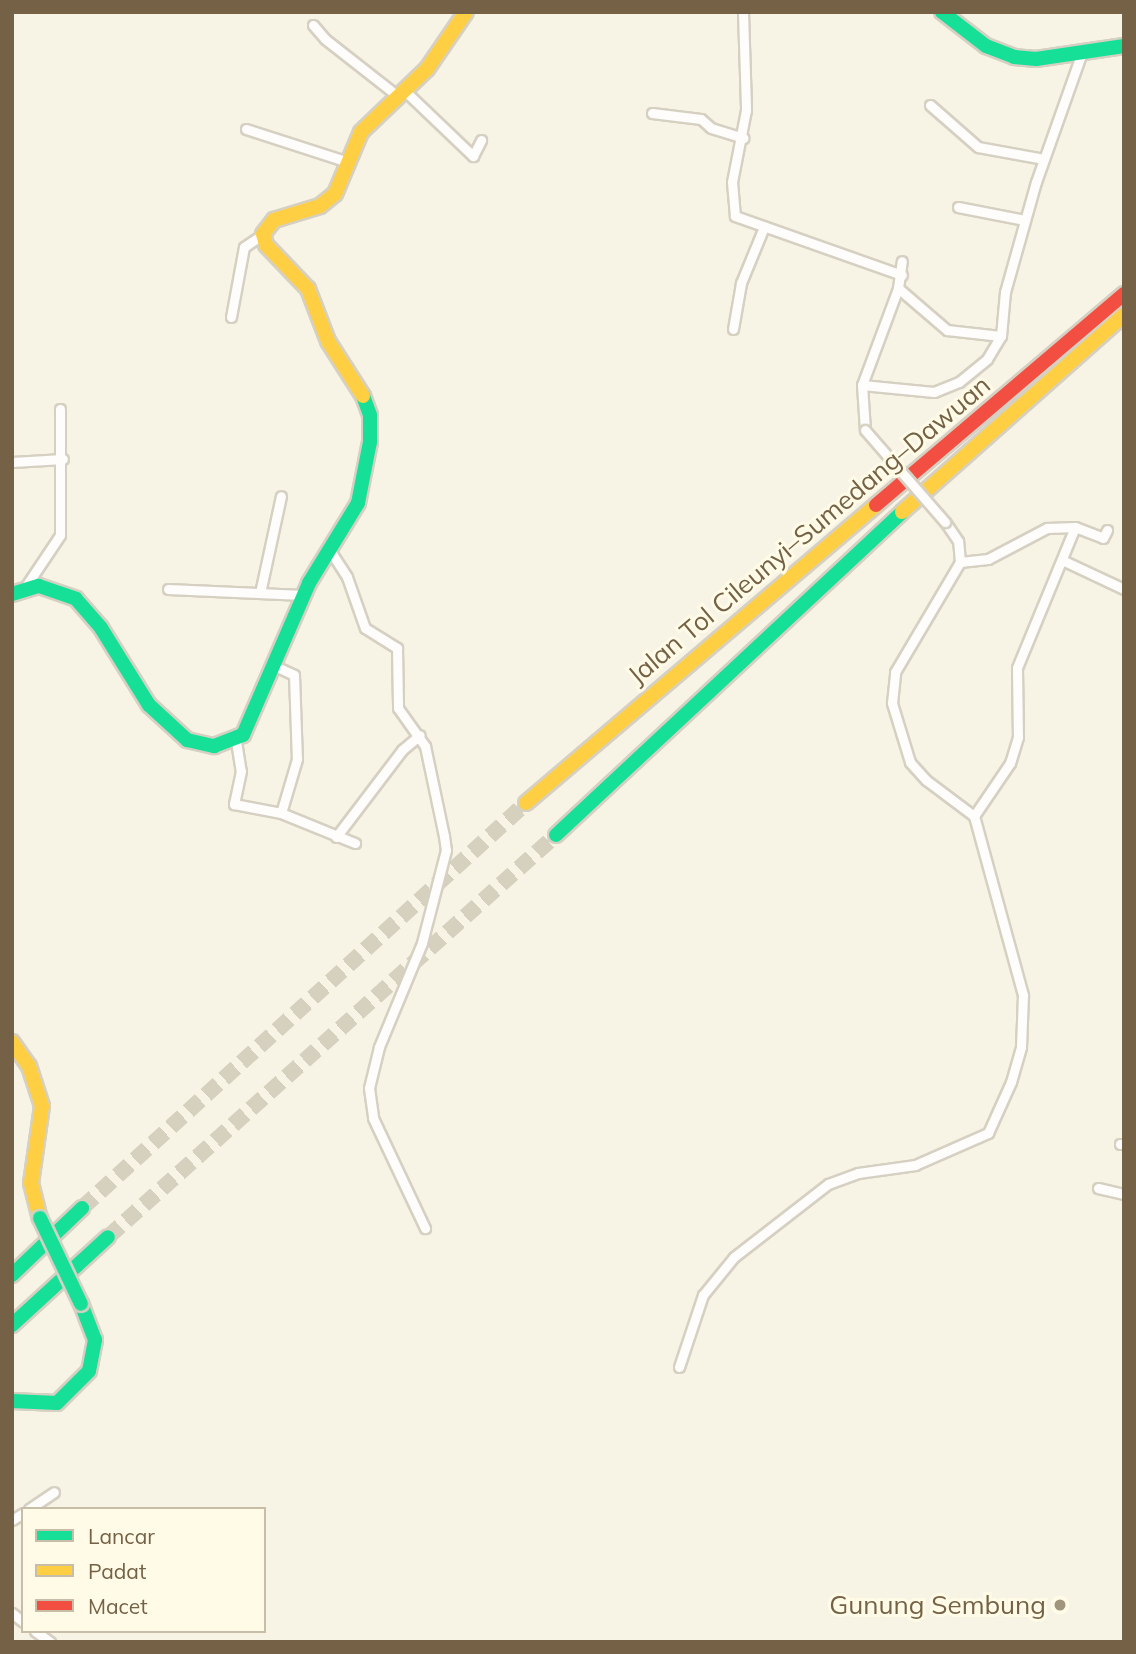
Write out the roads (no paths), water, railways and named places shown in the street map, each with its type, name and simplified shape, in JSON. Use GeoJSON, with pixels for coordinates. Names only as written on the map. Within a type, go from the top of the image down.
{"type":"FeatureCollection","features":[{"type":"Feature","properties":{"kind":"main road"},"geometry":{"type":"LineString","coordinates":[[18,592],[58,589],[76,600],[101,628],[149,705],[179,735],[205,746],[236,741],[247,730],[303,595],[354,510],[364,485],[370,415],[361,390],[328,341],[309,289],[266,245],[263,234],[274,220],[330,199],[361,132],[435,60],[466,12]]}},
{"type":"Feature","properties":{"kind":"main road"},"geometry":{"type":"LineString","coordinates":[[942,12],[1006,55],[1036,59],[1124,46]]}},
{"type":"Feature","properties":{"kind":"main road","name":"Jalan Tol Cileunyi–Sumedang–Dawuan"},"geometry":{"type":"LineString","coordinates":[[526,803],[1124,294]]}},
{"type":"Feature","properties":{"kind":"main road","name":"Jalan Tol Cileunyi–Sumedang–Dawuan"},"geometry":{"type":"LineString","coordinates":[[556,835],[936,480],[1124,315]]}},
{"type":"Feature","properties":{"kind":"main road"},"geometry":{"type":"LineString","coordinates":[[12,1042],[29,1066],[41,1106],[32,1182],[40,1218],[95,1340],[89,1371],[57,1403],[12,1401]]}},
{"type":"Feature","properties":{"kind":"main road"},"geometry":{"type":"LineString","coordinates":[[12,1275],[82,1208]]}},
{"type":"Feature","properties":{"kind":"main road"},"geometry":{"type":"LineString","coordinates":[[12,1325],[108,1237]]}},
{"type":"Feature","properties":{"kind":"street"},"geometry":{"type":"LineString","coordinates":[[743,12],[744,138],[732,182],[732,209],[742,220],[902,275]]}},
{"type":"Feature","properties":{"kind":"street"},"geometry":{"type":"LineString","coordinates":[[313,24],[324,39],[403,94],[473,156],[481,140]]}},
{"type":"Feature","properties":{"kind":"street"},"geometry":{"type":"LineString","coordinates":[[862,385],[934,392],[959,382],[987,359],[1001,336],[1005,292],[1025,220],[1082,52]]}},
{"type":"Feature","properties":{"kind":"street"},"geometry":{"type":"LineString","coordinates":[[930,105],[978,147],[1044,159]]}},
{"type":"Feature","properties":{"kind":"street"},"geometry":{"type":"LineString","coordinates":[[652,113],[701,119],[715,130],[744,138]]}},
{"type":"Feature","properties":{"kind":"street"},"geometry":{"type":"LineString","coordinates":[[246,129],[348,162]]}},
{"type":"Feature","properties":{"kind":"street"},"geometry":{"type":"LineString","coordinates":[[958,207],[1025,220]]}},
{"type":"Feature","properties":{"kind":"street"},"geometry":{"type":"LineString","coordinates":[[733,329],[741,283],[764,226]]}},
{"type":"Feature","properties":{"kind":"street"},"geometry":{"type":"LineString","coordinates":[[231,317],[244,247],[263,234]]}},
{"type":"Feature","properties":{"kind":"street"},"geometry":{"type":"LineString","coordinates":[[679,1367],[704,1295],[720,1272],[811,1193],[858,1173],[915,1165],[988,1133],[1021,1047],[1023,995],[974,816],[926,780],[910,762],[892,703],[895,672],[960,562],[958,541],[945,522],[865,430],[862,385],[898,288],[902,261]]}},
{"type":"Feature","properties":{"kind":"street"},"geometry":{"type":"LineString","coordinates":[[898,288],[947,330],[1001,336]]}},
{"type":"Feature","properties":{"kind":"street"},"geometry":{"type":"LineString","coordinates":[[18,592],[60,535],[63,459],[60,409]]}},
{"type":"Feature","properties":{"kind":"street"},"geometry":{"type":"LineString","coordinates":[[12,462],[63,459]]}},
{"type":"Feature","properties":{"kind":"street"},"geometry":{"type":"LineString","coordinates":[[260,593],[281,496]]}},
{"type":"Feature","properties":{"kind":"street"},"geometry":{"type":"LineString","coordinates":[[960,562],[988,559],[1047,528],[1075,527],[1103,538],[1107,530]]}},
{"type":"Feature","properties":{"kind":"street"},"geometry":{"type":"LineString","coordinates":[[974,816],[1010,763],[1018,737],[1017,668],[1075,527]]}},
{"type":"Feature","properties":{"kind":"street"},"geometry":{"type":"LineString","coordinates":[[329,549],[347,577],[365,628],[397,648],[398,708],[420,735],[446,850],[422,943],[379,1047],[368,1105],[425,1228]]}},
{"type":"Feature","properties":{"kind":"street"},"geometry":{"type":"LineString","coordinates":[[1062,560],[1124,589]]}},
{"type":"Feature","properties":{"kind":"street"},"geometry":{"type":"LineString","coordinates":[[168,589],[303,595]]}},
{"type":"Feature","properties":{"kind":"street"},"geometry":{"type":"LineString","coordinates":[[275,666],[294,675],[297,759],[281,813]]}},
{"type":"Feature","properties":{"kind":"street"},"geometry":{"type":"LineString","coordinates":[[336,837],[402,750],[420,735]]}},
{"type":"Feature","properties":{"kind":"street"},"geometry":{"type":"LineString","coordinates":[[236,741],[241,771],[234,804],[281,813],[355,843]]}},
{"type":"Feature","properties":{"kind":"street"},"geometry":{"type":"LineString","coordinates":[[1098,1188],[1124,1194]]}},
{"type":"Feature","properties":{"kind":"street"},"geometry":{"type":"LineString","coordinates":[[32,1507],[54,1492]]}},
{"type":"Feature","properties":{"kind":"tunnel"},"geometry":{"type":"LineString","coordinates":[[82,1208],[526,803]]}},
{"type":"Feature","properties":{"kind":"tunnel"},"geometry":{"type":"LineString","coordinates":[[108,1237],[556,835]]}},
{"type":"Feature","properties":{"kind":"place","name":"Gunung Sembung"},"geometry":{"type":"Point","coordinates":[1060,1605]}}]}
